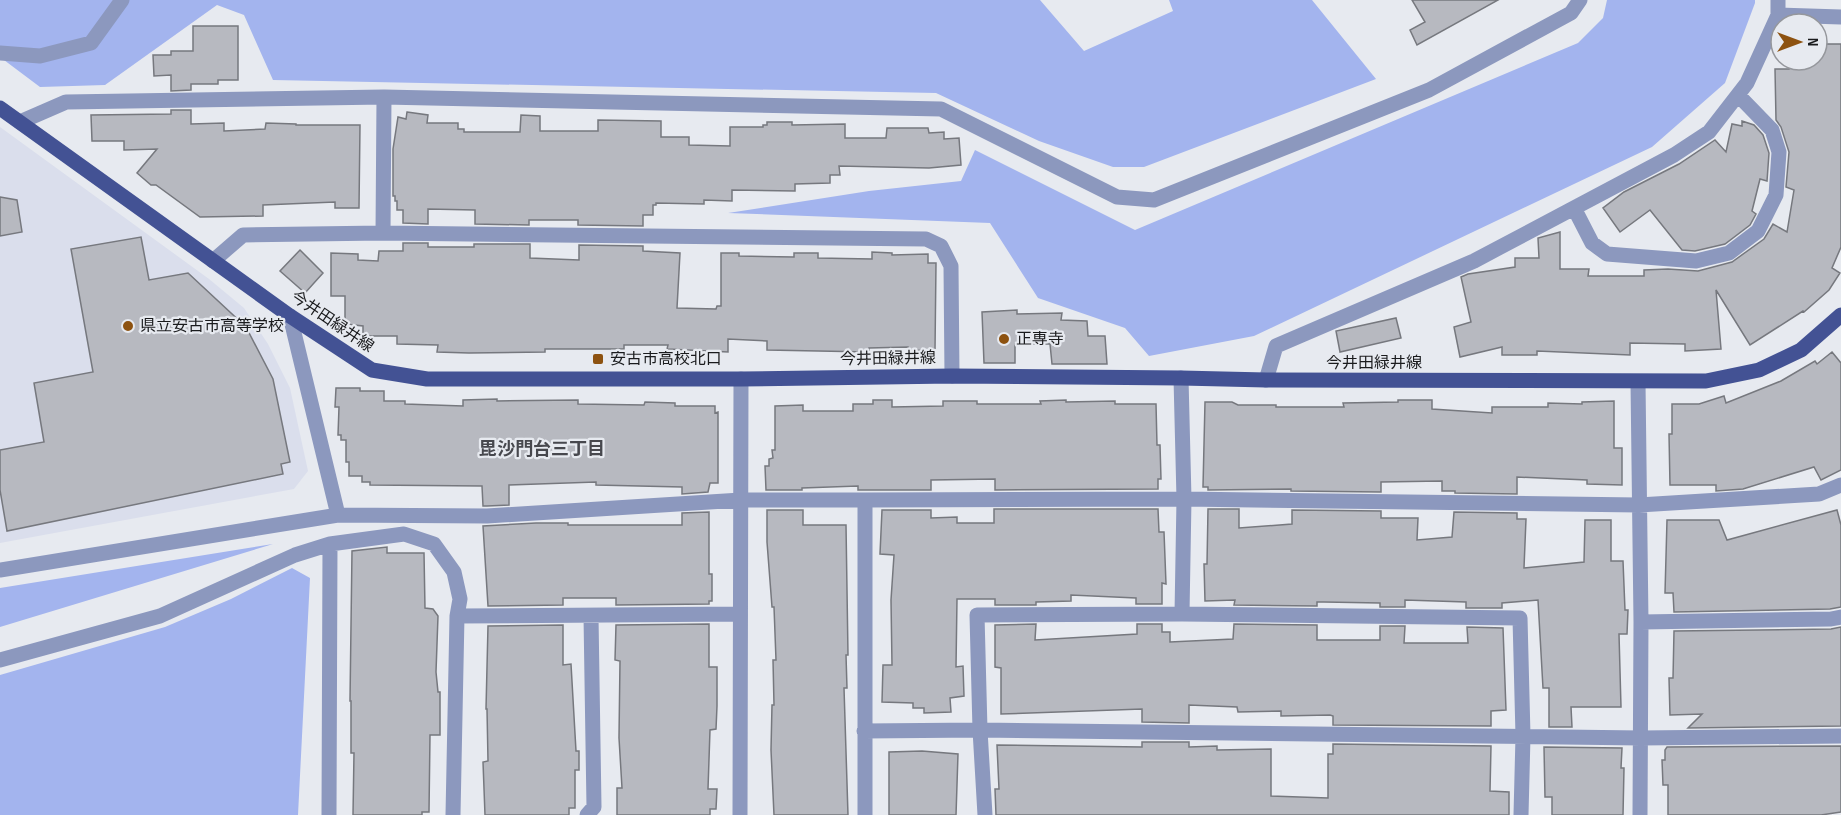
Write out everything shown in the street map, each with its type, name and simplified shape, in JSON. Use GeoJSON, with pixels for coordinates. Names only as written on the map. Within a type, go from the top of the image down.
{"type":"FeatureCollection","features":[{"type":"Feature","properties":{"kind":"main road","name":"今井田緑井線"},"geometry":{"type":"LineString","coordinates":[[0,108],[290,316],[372,370],[427,379],[952,376],[1266,380],[1706,381],[1759,370],[1801,350],[1841,315]]}},
{"type":"Feature","properties":{"kind":"street"},"geometry":{"type":"LineString","coordinates":[[0,53],[40,56],[91,43],[122,0]]}},
{"type":"Feature","properties":{"kind":"street"},"geometry":{"type":"LineString","coordinates":[[20,122],[66,102],[384,97],[941,110],[1117,197],[1154,200],[1429,90],[1571,13],[1580,0]]}},
{"type":"Feature","properties":{"kind":"street"},"geometry":{"type":"LineString","coordinates":[[1266,380],[1276,346],[1474,261],[1674,155],[1709,132],[1747,83],[1778,8],[1841,17]]}},
{"type":"Feature","properties":{"kind":"street"},"geometry":{"type":"LineString","coordinates":[[1574,208],[1593,243],[1607,255],[1696,261],[1730,253],[1758,231],[1776,195],[1779,152],[1772,130],[1738,95]]}},
{"type":"Feature","properties":{"kind":"street"},"geometry":{"type":"LineString","coordinates":[[383,233],[384,97]]}},
{"type":"Feature","properties":{"kind":"street"},"geometry":{"type":"LineString","coordinates":[[213,261],[243,235],[383,233],[926,240],[941,246],[951,266],[952,376]]}},
{"type":"Feature","properties":{"kind":"street"},"geometry":{"type":"LineString","coordinates":[[290,316],[338,515]]}},
{"type":"Feature","properties":{"kind":"street"},"geometry":{"type":"LineString","coordinates":[[1181,378],[1184,499],[1182,614]]}},
{"type":"Feature","properties":{"kind":"street"},"geometry":{"type":"LineString","coordinates":[[740,815],[741,379]]}},
{"type":"Feature","properties":{"kind":"street"},"geometry":{"type":"LineString","coordinates":[[1638,382],[1641,622],[1640,815]]}},
{"type":"Feature","properties":{"kind":"street"},"geometry":{"type":"LineString","coordinates":[[0,570],[338,515],[487,516],[741,501],[865,500],[1184,499],[1639,505],[1819,494],[1841,485]]}},
{"type":"Feature","properties":{"kind":"street"},"geometry":{"type":"LineString","coordinates":[[865,500],[866,815]]}},
{"type":"Feature","properties":{"kind":"street"},"geometry":{"type":"LineString","coordinates":[[0,660],[160,615],[295,555],[330,544],[404,534],[434,544],[454,572],[460,599],[457,616],[453,815]]}},
{"type":"Feature","properties":{"kind":"street"},"geometry":{"type":"LineString","coordinates":[[329,815],[330,544]]}},
{"type":"Feature","properties":{"kind":"street"},"geometry":{"type":"LineString","coordinates":[[457,616],[740,614]]}},
{"type":"Feature","properties":{"kind":"street"},"geometry":{"type":"LineString","coordinates":[[985,815],[977,615],[1182,614],[1520,618],[1523,736],[1521,815]]}},
{"type":"Feature","properties":{"kind":"street"},"geometry":{"type":"LineString","coordinates":[[587,815],[594,807],[591,616]]}},
{"type":"Feature","properties":{"kind":"street"},"geometry":{"type":"LineString","coordinates":[[1641,622],[1831,620],[1841,617]]}},
{"type":"Feature","properties":{"kind":"street"},"geometry":{"type":"LineString","coordinates":[[864,731],[980,730],[1641,738],[1841,736]]}},
{"type":"Feature","properties":{"kind":"shaded area"},"geometry":{"type":"Polygon","coordinates":[[[0,0],[1040,0],[1084,51],[1173,11],[1169,0],[1312,0],[1376,79],[1144,167],[1113,167],[1039,141],[936,93],[273,80],[244,15],[217,5],[105,85],[40,87],[0,57],[0,0]]]}},
{"type":"Feature","properties":{"kind":"shaded area"},"geometry":{"type":"Polygon","coordinates":[[[1607,0],[1755,0],[1755,3],[1725,83],[1652,147],[1254,336],[1149,356],[1125,328],[1038,298],[990,223],[728,213],[869,191],[961,181],[975,150],[1135,230],[1578,43],[1603,18],[1607,0]]]}},
{"type":"Feature","properties":{"kind":"shaded area","name":"県立安古市高等学校"},"geometry":{"type":"Polygon","coordinates":[[[0,127],[209,279],[244,308],[268,344],[290,388],[308,471],[294,489],[0,543],[0,127]]]}},
{"type":"Feature","properties":{"kind":"shaded area"},"geometry":{"type":"Polygon","coordinates":[[[273,544],[0,627],[0,588],[273,544]]]}},
{"type":"Feature","properties":{"kind":"shaded area"},"geometry":{"type":"Polygon","coordinates":[[[292,568],[310,578],[298,815],[0,815],[0,675],[165,627],[231,599],[292,568]]]}},
{"type":"Feature","properties":{"kind":"building"},"geometry":{"type":"Polygon","coordinates":[[[1412,0],[1498,0],[1417,45],[1410,30],[1425,22],[1412,0]]]}},
{"type":"Feature","properties":{"kind":"building"},"geometry":{"type":"Polygon","coordinates":[[[193,26],[238,26],[238,80],[218,80],[218,84],[191,84],[191,90],[171,91],[171,75],[154,76],[153,55],[171,55],[171,51],[193,51],[193,26]]]}},
{"type":"Feature","properties":{"kind":"building"},"geometry":{"type":"Polygon","coordinates":[[[1829,44],[1841,44],[1841,247],[1832,268],[1840,273],[1829,290],[1804,312],[1750,345],[1716,290],[1721,349],[1685,351],[1685,344],[1630,343],[1630,355],[1537,351],[1537,355],[1502,355],[1502,347],[1460,357],[1454,327],[1471,322],[1461,277],[1515,267],[1515,258],[1539,258],[1538,238],[1560,232],[1560,269],[1589,269],[1588,276],[1644,276],[1644,270],[1698,271],[1732,262],[1764,239],[1773,224],[1787,232],[1794,190],[1786,187],[1789,152],[1781,127],[1776,120],[1775,72],[1829,72],[1829,44]]]}},
{"type":"Feature","properties":{"kind":"building"},"geometry":{"type":"Polygon","coordinates":[[[171,110],[191,110],[191,124],[224,123],[224,131],[265,129],[266,123],[360,125],[359,208],[335,208],[335,202],[263,205],[263,216],[200,217],[156,185],[151,185],[137,173],[157,149],[124,150],[124,141],[92,141],[91,115],[171,114],[171,110]]]}},
{"type":"Feature","properties":{"kind":"building"},"geometry":{"type":"Polygon","coordinates":[[[407,112],[428,115],[427,123],[458,123],[458,129],[464,129],[464,132],[520,132],[521,115],[540,116],[540,131],[598,131],[598,120],[661,121],[661,137],[689,137],[689,145],[730,146],[730,127],[763,127],[767,125],[767,122],[792,122],[792,125],[845,124],[845,138],[886,138],[887,128],[928,128],[929,133],[944,132],[944,139],[959,138],[961,165],[929,168],[839,166],[840,175],[830,175],[830,183],[795,184],[795,191],[732,190],[732,201],[704,200],[704,204],[656,203],[653,205],[653,215],[643,215],[643,226],[578,225],[578,220],[529,220],[529,225],[475,224],[475,210],[428,209],[428,224],[403,223],[403,210],[397,210],[397,201],[393,196],[393,149],[398,117],[406,119],[407,112]]]}},
{"type":"Feature","properties":{"kind":"building"},"geometry":{"type":"Polygon","coordinates":[[[1742,121],[1754,125],[1763,135],[1769,153],[1767,181],[1760,179],[1752,211],[1756,214],[1750,225],[1725,244],[1695,251],[1682,250],[1650,210],[1620,232],[1603,208],[1624,192],[1679,164],[1715,140],[1726,152],[1732,124],[1742,126],[1742,121]]]}},
{"type":"Feature","properties":{"kind":"building"},"geometry":{"type":"Polygon","coordinates":[[[0,197],[17,200],[22,232],[0,236],[0,197]]]}},
{"type":"Feature","properties":{"kind":"building","name":"県立安古市高等学校"},"geometry":{"type":"Polygon","coordinates":[[[141,237],[149,280],[188,273],[246,327],[273,379],[290,462],[281,464],[283,474],[7,531],[0,490],[0,450],[44,442],[34,383],[93,372],[71,249],[141,237]]]}},
{"type":"Feature","properties":{"kind":"building"},"geometry":{"type":"Polygon","coordinates":[[[403,243],[428,243],[428,247],[530,244],[530,258],[579,260],[579,245],[643,246],[643,251],[680,253],[677,308],[716,309],[717,306],[721,306],[721,253],[739,253],[739,256],[794,257],[794,253],[818,253],[818,258],[872,259],[872,252],[892,253],[892,255],[928,254],[928,263],[936,263],[935,351],[908,350],[908,347],[869,348],[869,352],[767,350],[767,341],[728,339],[728,352],[667,349],[668,345],[624,345],[624,349],[545,349],[545,352],[469,353],[437,352],[438,345],[397,344],[397,336],[363,336],[363,326],[345,324],[345,296],[331,296],[331,253],[358,254],[358,260],[378,261],[379,251],[403,251],[403,243]]]}},
{"type":"Feature","properties":{"kind":"building"},"geometry":{"type":"Polygon","coordinates":[[[300,250],[323,273],[305,293],[280,271],[300,250]]]}},
{"type":"Feature","properties":{"kind":"building"},"geometry":{"type":"Polygon","coordinates":[[[1017,310],[1017,314],[1062,313],[1061,320],[1087,321],[1088,336],[1105,336],[1107,364],[1052,364],[1050,344],[1015,344],[1015,363],[984,363],[982,312],[1017,310]]]}},
{"type":"Feature","properties":{"kind":"building"},"geometry":{"type":"Polygon","coordinates":[[[1396,318],[1401,338],[1340,352],[1336,331],[1396,318]]]}},
{"type":"Feature","properties":{"kind":"building"},"geometry":{"type":"Polygon","coordinates":[[[1832,352],[1841,363],[1841,470],[1821,480],[1814,467],[1743,489],[1716,491],[1716,485],[1670,485],[1669,434],[1672,434],[1672,404],[1699,404],[1724,396],[1726,403],[1781,381],[1815,361],[1817,364],[1832,352]]]}},
{"type":"Feature","properties":{"kind":"building"},"geometry":{"type":"Polygon","coordinates":[[[336,388],[384,391],[384,401],[405,401],[405,404],[463,406],[463,400],[497,399],[497,401],[578,400],[578,404],[644,405],[645,402],[675,403],[675,406],[715,406],[715,413],[718,412],[718,483],[710,483],[708,492],[682,494],[682,487],[596,485],[596,482],[509,485],[509,505],[487,506],[483,506],[482,486],[370,485],[370,482],[362,482],[362,476],[349,476],[349,462],[346,462],[346,440],[341,440],[341,435],[338,435],[339,407],[335,407],[336,388]]]}},
{"type":"Feature","properties":{"kind":"building"},"geometry":{"type":"Polygon","coordinates":[[[873,400],[892,400],[892,407],[943,406],[943,401],[977,401],[977,404],[1041,404],[1040,401],[1066,400],[1066,402],[1115,401],[1115,404],[1156,404],[1161,479],[1158,479],[1158,489],[995,490],[995,479],[931,480],[931,490],[858,490],[858,486],[766,490],[765,466],[769,466],[769,459],[773,458],[772,450],[775,450],[775,406],[803,405],[803,411],[853,411],[853,404],[873,404],[873,400]]]}},
{"type":"Feature","properties":{"kind":"building"},"geometry":{"type":"Polygon","coordinates":[[[1398,400],[1432,400],[1432,409],[1492,413],[1492,407],[1548,407],[1548,403],[1582,404],[1582,402],[1614,401],[1614,448],[1622,448],[1622,485],[1587,484],[1587,480],[1517,477],[1517,494],[1442,491],[1442,481],[1381,482],[1381,492],[1291,491],[1291,489],[1208,490],[1208,487],[1203,487],[1205,402],[1276,405],[1276,407],[1344,407],[1343,403],[1398,402],[1398,400]]]}},
{"type":"Feature","properties":{"kind":"building"},"geometry":{"type":"Polygon","coordinates":[[[994,509],[1158,509],[1159,532],[1164,532],[1166,584],[1162,583],[1162,604],[1136,604],[1136,598],[1071,595],[1071,601],[1036,602],[1036,605],[995,605],[995,599],[957,599],[956,667],[963,666],[964,696],[950,698],[951,712],[924,713],[924,708],[913,708],[913,703],[882,702],[883,665],[892,665],[891,600],[894,555],[880,554],[882,510],[931,510],[931,518],[957,517],[957,523],[994,523],[994,509]]]}},
{"type":"Feature","properties":{"kind":"building"},"geometry":{"type":"Polygon","coordinates":[[[1208,509],[1239,509],[1239,528],[1292,524],[1292,510],[1381,511],[1381,518],[1418,518],[1417,540],[1452,537],[1454,512],[1517,513],[1517,519],[1526,519],[1524,568],[1584,562],[1585,520],[1611,520],[1611,561],[1623,561],[1625,610],[1628,610],[1627,634],[1619,634],[1621,707],[1571,707],[1572,727],[1549,727],[1549,688],[1543,688],[1538,600],[1502,603],[1502,608],[1466,608],[1466,602],[1405,600],[1405,607],[1380,607],[1380,603],[1317,602],[1317,606],[1234,605],[1235,600],[1205,601],[1204,564],[1207,564],[1208,509]]]}},
{"type":"Feature","properties":{"kind":"building"},"geometry":{"type":"Polygon","coordinates":[[[767,510],[803,510],[803,525],[846,525],[848,655],[846,655],[847,688],[844,688],[848,815],[774,815],[771,750],[772,705],[774,705],[773,660],[776,660],[774,607],[772,607],[767,542],[767,510]]]}},
{"type":"Feature","properties":{"kind":"building"},"geometry":{"type":"Polygon","coordinates":[[[1837,510],[1841,525],[1841,607],[1674,612],[1673,593],[1665,593],[1667,520],[1719,520],[1727,540],[1837,510]]]}},
{"type":"Feature","properties":{"kind":"building"},"geometry":{"type":"Polygon","coordinates":[[[709,512],[709,574],[712,574],[712,601],[709,601],[709,604],[616,605],[616,598],[563,598],[563,605],[488,606],[483,526],[536,523],[682,525],[682,513],[709,512]]]}},
{"type":"Feature","properties":{"kind":"building"},"geometry":{"type":"Polygon","coordinates":[[[387,547],[387,553],[424,553],[425,608],[433,609],[438,616],[436,672],[438,692],[440,692],[440,735],[430,735],[429,812],[422,812],[422,815],[353,815],[354,753],[351,753],[350,701],[352,551],[387,547]]]}},
{"type":"Feature","properties":{"kind":"building"},"geometry":{"type":"Polygon","coordinates":[[[709,624],[709,667],[717,667],[717,706],[716,729],[710,730],[708,789],[717,789],[716,809],[710,809],[710,815],[617,815],[617,788],[622,788],[619,738],[620,661],[615,660],[616,625],[709,624]]]}},
{"type":"Feature","properties":{"kind":"building"},"geometry":{"type":"Polygon","coordinates":[[[1036,624],[1035,640],[1137,634],[1137,624],[1162,624],[1162,632],[1170,632],[1170,642],[1233,639],[1234,624],[1317,625],[1317,640],[1380,640],[1380,626],[1405,626],[1404,643],[1468,643],[1467,627],[1503,628],[1506,710],[1491,711],[1491,726],[1333,725],[1333,716],[1330,715],[1281,716],[1281,711],[1238,712],[1237,707],[1189,705],[1189,723],[1142,722],[1142,709],[1001,714],[1001,668],[995,667],[995,625],[1036,624]]]}},
{"type":"Feature","properties":{"kind":"building"},"geometry":{"type":"Polygon","coordinates":[[[563,625],[563,665],[571,664],[576,751],[579,751],[579,770],[575,770],[575,808],[569,808],[569,815],[485,815],[483,762],[488,761],[486,709],[488,626],[563,625]]]}},
{"type":"Feature","properties":{"kind":"building"},"geometry":{"type":"Polygon","coordinates":[[[1841,627],[1841,726],[1688,728],[1702,714],[1670,715],[1669,678],[1673,678],[1674,631],[1841,627]]]}},
{"type":"Feature","properties":{"kind":"building"},"geometry":{"type":"Polygon","coordinates":[[[1142,742],[1189,742],[1189,747],[1217,746],[1217,750],[1271,749],[1271,796],[1328,798],[1328,754],[1333,754],[1333,744],[1491,746],[1490,791],[1509,792],[1509,815],[996,815],[995,789],[999,789],[997,745],[1142,747],[1142,742]]]}},
{"type":"Feature","properties":{"kind":"building"},"geometry":{"type":"Polygon","coordinates":[[[1841,746],[1841,812],[1821,815],[1668,815],[1668,785],[1663,785],[1662,760],[1665,760],[1667,747],[1841,746]]]}},
{"type":"Feature","properties":{"kind":"building"},"geometry":{"type":"Polygon","coordinates":[[[1544,747],[1622,748],[1623,815],[1552,815],[1552,797],[1545,797],[1544,747]]]}},
{"type":"Feature","properties":{"kind":"building"},"geometry":{"type":"Polygon","coordinates":[[[922,751],[958,754],[956,815],[889,815],[889,752],[922,751]]]}},
{"type":"Feature","properties":{"kind":"place","name":"県立安古市高等学校"},"geometry":{"type":"Point","coordinates":[128,326]}},
{"type":"Feature","properties":{"kind":"place","name":"正専寺"},"geometry":{"type":"Point","coordinates":[1004,339]}},
{"type":"Feature","properties":{"kind":"place","name":"安古市高校北口"},"geometry":{"type":"Point","coordinates":[598,359]}},
{"type":"Feature","properties":{"kind":"district","name":"毘沙門台三丁目"},"geometry":{"type":"Point","coordinates":[542,449]}}]}
